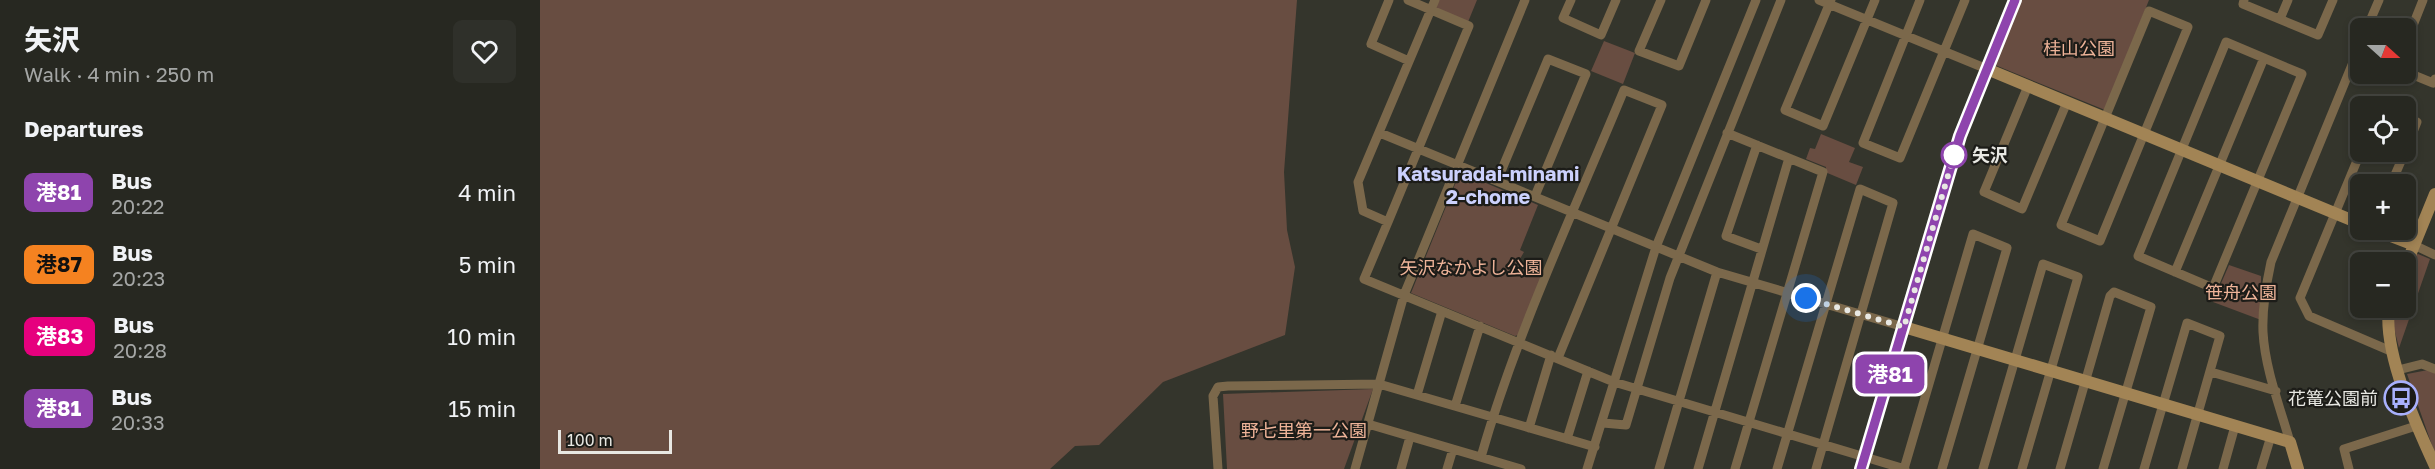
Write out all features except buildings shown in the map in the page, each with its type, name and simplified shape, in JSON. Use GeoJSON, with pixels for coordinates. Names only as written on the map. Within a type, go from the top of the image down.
{"type":"FeatureCollection","features":[{"type":"Feature","properties":{"kind":"street"},"geometry":{"type":"LineString","coordinates":[[1389,0],[1371,44],[1410,61]]}},
{"type":"Feature","properties":{"kind":"street"},"geometry":{"type":"LineString","coordinates":[[1408,0],[1433,5],[1469,26],[1364,279],[1614,382],[1823,445],[1863,463],[1904,469],[1973,234],[2007,248],[1942,469]]}},
{"type":"Feature","properties":{"kind":"street"},"geometry":{"type":"LineString","coordinates":[[1355,469],[1404,295],[1525,0]]}},
{"type":"Feature","properties":{"kind":"street"},"geometry":{"type":"LineString","coordinates":[[1570,0],[1563,18],[1601,35],[1616,0]]}},
{"type":"Feature","properties":{"kind":"street"},"geometry":{"type":"LineString","coordinates":[[1661,0],[1639,51],[1679,66],[1706,0]]}},
{"type":"Feature","properties":{"kind":"street"},"geometry":{"type":"LineString","coordinates":[[1587,469],[1656,247],[1756,0]]}},
{"type":"Feature","properties":{"kind":"street"},"geometry":{"type":"LineString","coordinates":[[1603,423],[1626,425],[1678,256],[1781,0]]}},
{"type":"Feature","properties":{"kind":"street"},"geometry":{"type":"LineString","coordinates":[[1819,0],[1830,2],[1867,20],[2350,219]]}},
{"type":"Feature","properties":{"kind":"street"},"geometry":{"type":"LineString","coordinates":[[1830,2],[1785,110],[1823,126],[1875,0]]}},
{"type":"Feature","properties":{"kind":"street"},"geometry":{"type":"LineString","coordinates":[[1920,0],[1863,143],[1900,158],[1965,0]]}},
{"type":"Feature","properties":{"kind":"street"},"geometry":{"type":"LineString","coordinates":[[1863,463],[1960,136],[2015,0]]}},
{"type":"Feature","properties":{"kind":"street"},"geometry":{"type":"LineString","coordinates":[[2244,0],[2243,4],[2318,35],[2333,0]]}},
{"type":"Feature","properties":{"kind":"street"},"geometry":{"type":"LineString","coordinates":[[2280,19],[2288,0]]}},
{"type":"Feature","properties":{"kind":"street"},"geometry":{"type":"LineString","coordinates":[[2371,18],[2379,0]]}},
{"type":"Feature","properties":{"kind":"street"},"geometry":{"type":"LineString","coordinates":[[2416,18],[2423,0]]}},
{"type":"Feature","properties":{"kind":"street"},"geometry":{"type":"LineString","coordinates":[[1388,222],[1363,211],[1358,182],[1433,5]]}},
{"type":"Feature","properties":{"kind":"street"},"geometry":{"type":"LineString","coordinates":[[2149,11],[2188,27],[2100,241],[2061,225],[2105,118],[2149,11]]}},
{"type":"Feature","properties":{"kind":"street"},"geometry":{"type":"LineString","coordinates":[[2226,42],[2264,58],[2302,74],[2213,288],[2138,256],[2226,42]]}},
{"type":"Feature","properties":{"kind":"street"},"geometry":{"type":"LineString","coordinates":[[1497,181],[1548,58],[1586,74],[1535,196]]}},
{"type":"Feature","properties":{"kind":"street"},"geometry":{"type":"LineString","coordinates":[[2175,272],[2264,58]]}},
{"type":"Feature","properties":{"kind":"street"},"geometry":{"type":"LineString","coordinates":[[2298,469],[2276,391],[2263,331],[2264,291],[2271,262],[2350,70]]}},
{"type":"Feature","properties":{"kind":"street"},"geometry":{"type":"LineString","coordinates":[[2416,76],[2433,83],[2435,79]]}},
{"type":"Feature","properties":{"kind":"street"},"geometry":{"type":"LineString","coordinates":[[2028,86],[1984,192],[2022,209],[2067,102]]}},
{"type":"Feature","properties":{"kind":"street"},"geometry":{"type":"LineString","coordinates":[[1481,457],[1492,417],[1520,343],[1624,90],[1662,105],[1555,357],[1529,428]]}},
{"type":"Feature","properties":{"kind":"street"},"geometry":{"type":"LineString","coordinates":[[1380,133],[1717,272],[2290,442]]}},
{"type":"Feature","properties":{"kind":"street"},"geometry":{"type":"LineString","coordinates":[[1727,133],[1823,172],[1736,469]]}},
{"type":"Feature","properties":{"kind":"street"},"geometry":{"type":"LineString","coordinates":[[1757,145],[1726,237],[1761,249]]}},
{"type":"Feature","properties":{"kind":"street"},"geometry":{"type":"LineString","coordinates":[[1698,469],[1789,158]]}},
{"type":"Feature","properties":{"kind":"street"},"geometry":{"type":"LineString","coordinates":[[2356,162],[2300,298],[2309,316],[2393,351]]}},
{"type":"Feature","properties":{"kind":"street"},"geometry":{"type":"LineString","coordinates":[[1777,469],[1860,189],[1893,202],[1816,469]]}},
{"type":"Feature","properties":{"kind":"street"},"geometry":{"type":"LineString","coordinates":[[2411,252],[2435,195]]}},
{"type":"Feature","properties":{"kind":"street"},"geometry":{"type":"LineString","coordinates":[[2401,240],[2435,255]]}},
{"type":"Feature","properties":{"kind":"street"},"geometry":{"type":"LineString","coordinates":[[1983,469],[2043,264],[2078,278],[2022,469]]}},
{"type":"Feature","properties":{"kind":"street"},"geometry":{"type":"LineString","coordinates":[[1659,469],[1717,272]]}},
{"type":"Feature","properties":{"kind":"street"},"geometry":{"type":"LineString","coordinates":[[2060,469],[2110,296],[2114,292],[2151,307],[2103,469]]}},
{"type":"Feature","properties":{"kind":"street"},"geometry":{"type":"LineString","coordinates":[[1417,395],[1442,311]]}},
{"type":"Feature","properties":{"kind":"street"},"geometry":{"type":"LineString","coordinates":[[2389,318],[2389,331],[2398,370],[2416,426],[2435,466]]}},
{"type":"Feature","properties":{"kind":"street"},"geometry":{"type":"LineString","coordinates":[[2144,469],[2187,323],[2220,336],[2182,469]]}},
{"type":"Feature","properties":{"kind":"street"},"geometry":{"type":"LineString","coordinates":[[1455,406],[1480,326]]}},
{"type":"Feature","properties":{"kind":"street"},"geometry":{"type":"LineString","coordinates":[[2398,370],[2422,364],[2435,369]]}},
{"type":"Feature","properties":{"kind":"street"},"geometry":{"type":"LineString","coordinates":[[1567,439],[1588,371]]}},
{"type":"Feature","properties":{"kind":"street"},"geometry":{"type":"LineString","coordinates":[[2211,372],[2276,391]]}},
{"type":"Feature","properties":{"kind":"street"},"geometry":{"type":"LineString","coordinates":[[1218,469],[1213,396],[1218,387],[1379,384],[1595,447]]}},
{"type":"Feature","properties":{"kind":"street"},"geometry":{"type":"LineString","coordinates":[[1368,424],[1481,457],[1495,465],[1521,469]]}},
{"type":"Feature","properties":{"kind":"street"},"geometry":{"type":"LineString","coordinates":[[2223,469],[2235,426]]}},
{"type":"Feature","properties":{"kind":"street"},"geometry":{"type":"LineString","coordinates":[[2349,469],[2344,449],[2416,426]]}},
{"type":"Feature","properties":{"kind":"street"},"geometry":{"type":"LineString","coordinates":[[2261,469],[2271,436]]}},
{"type":"Feature","properties":{"kind":"street"},"geometry":{"type":"LineString","coordinates":[[1401,469],[1410,437]]}},
{"type":"Feature","properties":{"kind":"street"},"geometry":{"type":"LineString","coordinates":[[1448,469],[1453,449]]}},
{"type":"Feature","properties":{"kind":"green space"},"geometry":{"type":"Polygon","coordinates":[[[540,0],[1297,0],[1284,172],[1287,230],[1295,267],[1285,335],[1163,382],[1099,445],[1075,446],[1050,469],[540,469],[540,0]]]}},
{"type":"Feature","properties":{"kind":"green space"},"geometry":{"type":"Polygon","coordinates":[[[1438,0],[1477,0],[1468,22],[1435,8],[1438,0]]]}},
{"type":"Feature","properties":{"kind":"green space","name":"桂山公園"},"geometry":{"type":"Polygon","coordinates":[[[2021,0],[2149,0],[2105,110],[1995,65],[2021,0]]]}},
{"type":"Feature","properties":{"kind":"green space"},"geometry":{"type":"Polygon","coordinates":[[[1604,41],[1635,53],[1623,84],[1591,71],[1604,41]]]}},
{"type":"Feature","properties":{"kind":"green space"},"geometry":{"type":"Polygon","coordinates":[[[1821,134],[1855,148],[1849,162],[1863,167],[1856,185],[1825,172],[1826,167],[1806,159],[1810,148],[1815,149],[1821,134]]]}},
{"type":"Feature","properties":{"kind":"green space","name":"矢沢なかよし公園"},"geometry":{"type":"Polygon","coordinates":[[[1460,172],[1538,205],[1520,250],[1524,252],[1517,264],[1542,275],[1518,335],[1515,336],[1411,293],[1460,172]]]}},
{"type":"Feature","properties":{"kind":"green space"},"geometry":{"type":"Polygon","coordinates":[[[2416,255],[2430,259],[2416,299],[2416,255]]]}},
{"type":"Feature","properties":{"kind":"green space","name":"笹舟公園"},"geometry":{"type":"Polygon","coordinates":[[[2229,265],[2261,276],[2261,320],[2213,302],[2229,265]]]}},
{"type":"Feature","properties":{"kind":"green space"},"geometry":{"type":"Polygon","coordinates":[[[2394,318],[2409,318],[2399,348],[2393,324],[2394,318]]]}},
{"type":"Feature","properties":{"kind":"green space"},"geometry":{"type":"Polygon","coordinates":[[[2428,370],[2435,372],[2435,454],[2407,374],[2428,370]]]}},
{"type":"Feature","properties":{"kind":"green space","name":"野七里第一公園"},"geometry":{"type":"Polygon","coordinates":[[[1373,389],[1344,469],[1227,469],[1223,394],[1373,389]]]}},
{"type":"Feature","properties":{"kind":"bus line","name":"港81"},"geometry":{"type":"LineString","coordinates":[[1861,469],[1960,136],[2015,0]]}},
{"type":"Feature","properties":{"kind":"place","name":"矢沢"},"geometry":{"type":"Point","coordinates":[1954,155]}},
{"type":"Feature","properties":{"kind":"place","name":"花篭公園前"},"geometry":{"type":"Point","coordinates":[2401,398]}},
{"type":"Feature","properties":{"kind":"district","name":"Katsuradai-minami 2-chome"},"geometry":{"type":"Point","coordinates":[1488,184]}},
{"type":"Feature","properties":{"kind":"route"},"geometry":{"type":"LineString","coordinates":[[1806,298],[1904,327],[1954,155]]}}]}
